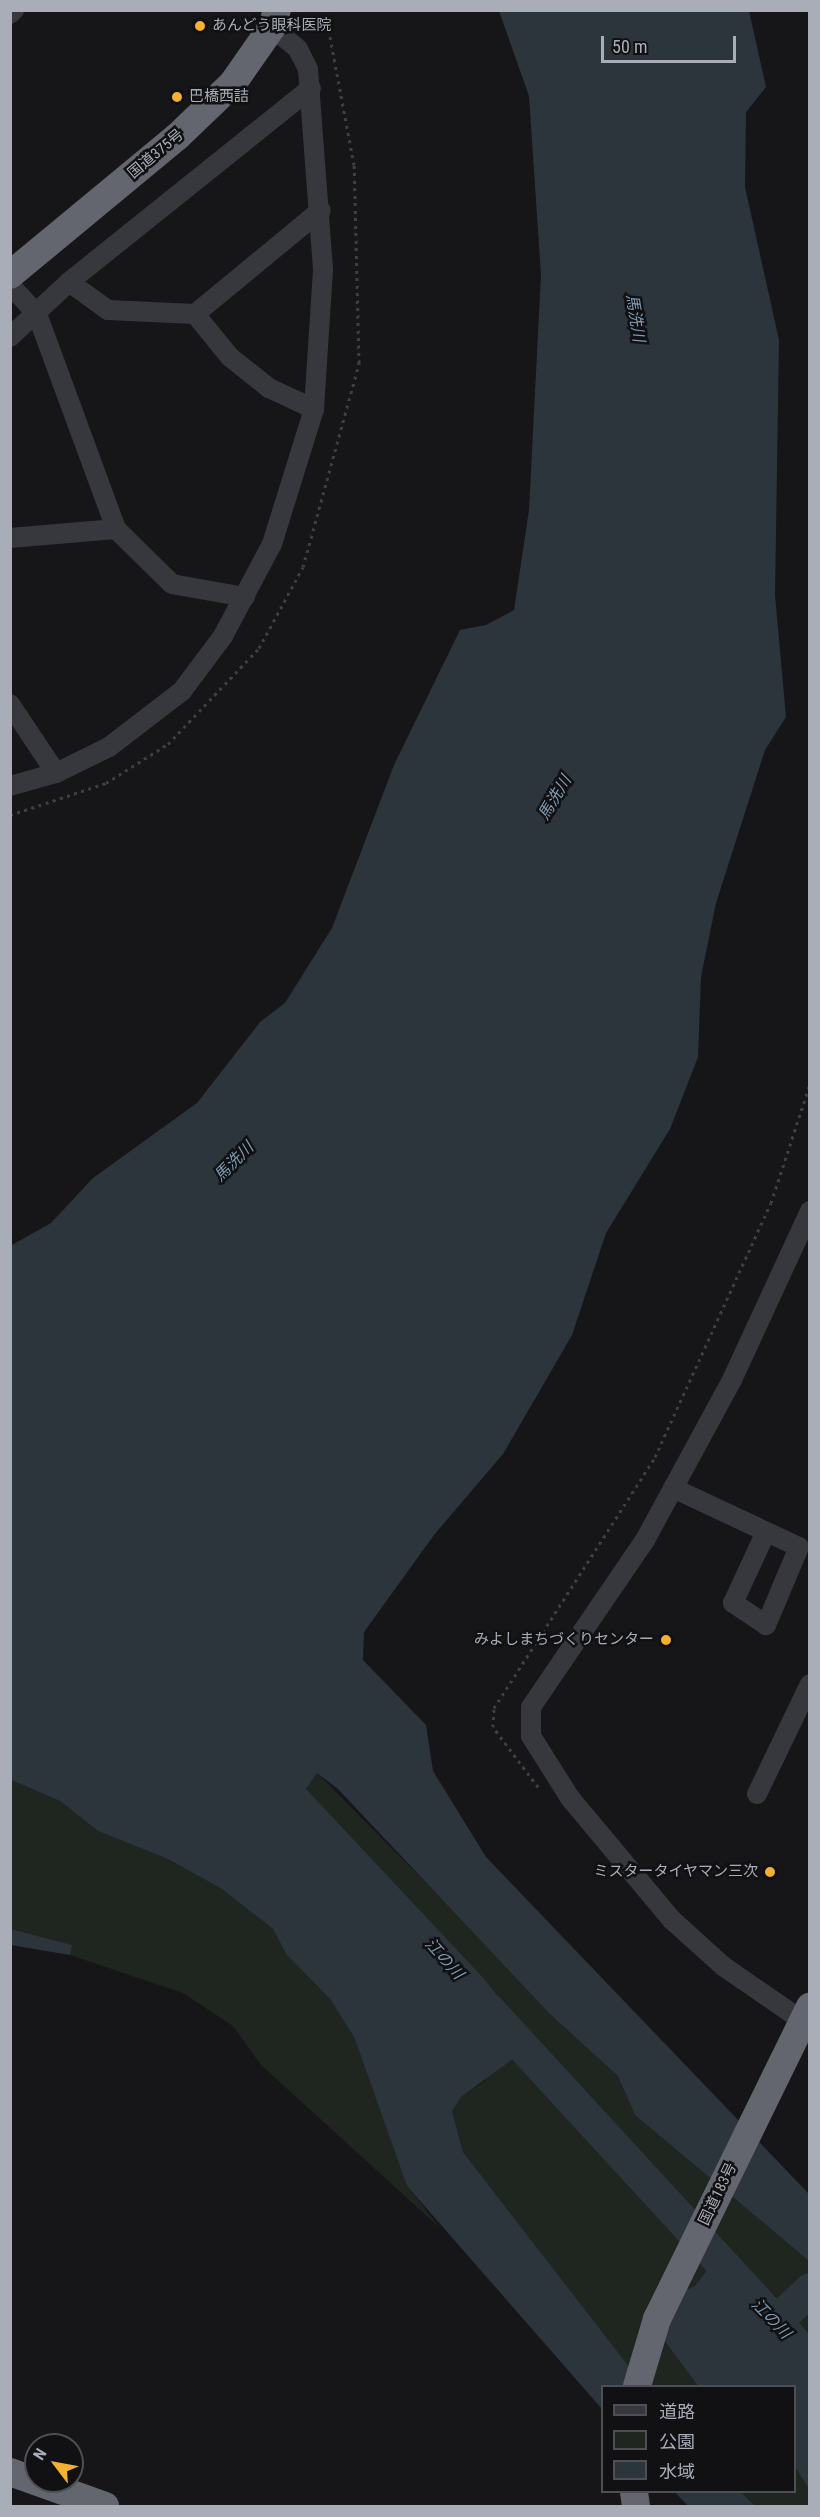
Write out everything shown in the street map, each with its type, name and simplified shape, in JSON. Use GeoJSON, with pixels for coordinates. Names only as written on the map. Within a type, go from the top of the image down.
{"type":"FeatureCollection","features":[{"type":"Feature","properties":{"kind":"highway","name":"国道375号"},"geometry":{"type":"LineString","coordinates":[[10,275],[178,136],[233,83],[274,19]]}},
{"type":"Feature","properties":{"kind":"highway","name":"国道183号"},"geometry":{"type":"LineString","coordinates":[[637,2385],[657,2319],[786,2051],[808,2016]]}},
{"type":"Feature","properties":{"kind":"highway"},"geometry":{"type":"LineString","coordinates":[[10,2472],[105,2506]]}},
{"type":"Feature","properties":{"kind":"street"},"geometry":{"type":"LineString","coordinates":[[10,14],[14,10]]}},
{"type":"Feature","properties":{"kind":"street"},"geometry":{"type":"LineString","coordinates":[[10,786],[56,773],[109,747],[182,691],[245,597],[272,544],[314,409],[322,345],[321,210],[311,88],[298,49],[274,19]]}},
{"type":"Feature","properties":{"kind":"street"},"geometry":{"type":"LineString","coordinates":[[10,337],[69,282],[311,88]]}},
{"type":"Feature","properties":{"kind":"street"},"geometry":{"type":"LineString","coordinates":[[69,282],[108,310],[195,314],[321,210]]}},
{"type":"Feature","properties":{"kind":"street"},"geometry":{"type":"LineString","coordinates":[[10,285],[37,314],[116,529],[172,584],[245,597]]}},
{"type":"Feature","properties":{"kind":"street"},"geometry":{"type":"LineString","coordinates":[[195,314],[230,357],[269,388],[314,409]]}},
{"type":"Feature","properties":{"kind":"street"},"geometry":{"type":"LineString","coordinates":[[10,538],[116,529]]}},
{"type":"Feature","properties":{"kind":"street"},"geometry":{"type":"LineString","coordinates":[[10,704],[56,773]]}},
{"type":"Feature","properties":{"kind":"street"},"geometry":{"type":"LineString","coordinates":[[808,1222],[734,1378],[645,1540],[531,1707],[531,1736],[570,1798],[671,1919],[723,1966],[808,2016]]}},
{"type":"Feature","properties":{"kind":"street"},"geometry":{"type":"LineString","coordinates":[[673,1488],[766,1532]]}},
{"type":"Feature","properties":{"kind":"street"},"geometry":{"type":"LineString","coordinates":[[757,1794],[810,1684]]}},
{"type":"Feature","properties":{"kind":"path"},"geometry":{"type":"LineString","coordinates":[[10,815],[106,783],[168,744],[259,648],[303,567],[359,363],[354,165],[325,10]]}},
{"type":"Feature","properties":{"kind":"path"},"geometry":{"type":"LineString","coordinates":[[538,1787],[493,1727],[494,1708],[655,1457],[762,1224],[810,1084]]}},
{"type":"Feature","properties":{"kind":"green space"},"geometry":{"type":"Polygon","coordinates":[[[317,1773],[618,2076],[635,2115],[809,2261],[809,2349],[736,2257],[717,2257],[664,2340],[697,2385],[643,2385],[463,2152],[452,2111],[461,2097],[486,2080],[350,1841],[306,1789],[317,1773]]]}},
{"type":"Feature","properties":{"kind":"green space"},"geometry":{"type":"Polygon","coordinates":[[[11,1780],[60,1801],[98,1831],[168,1859],[222,1889],[273,1929],[286,1954],[330,1999],[354,2037],[407,2186],[440,2228],[261,2065],[233,2026],[183,1993],[70,1955],[71,1945],[11,1929],[11,1780]]]}},
{"type":"Feature","properties":{"kind":"green space"},"geometry":{"type":"Polygon","coordinates":[[[796,2469],[809,2489],[809,2506],[755,2506],[742,2493],[796,2493],[796,2469]]]}},
{"type":"Feature","properties":{"kind":"water","name":"馬洗川"},"geometry":{"type":"Polygon","coordinates":[[[499,11],[749,11],[766,87],[746,112],[745,187],[779,340],[775,595],[786,717],[765,750],[716,903],[701,977],[698,1057],[670,1129],[606,1233],[572,1335],[503,1454],[434,1535],[364,1632],[363,1660],[426,1725],[433,1771],[486,1857],[809,2194],[809,2261],[635,2115],[618,2076],[549,2013],[338,1789],[317,1773],[306,1789],[486,1981],[523,2031],[514,2058],[461,2097],[452,2111],[463,2152],[643,2385],[601,2385],[601,2408],[407,2186],[354,2037],[330,1999],[286,1954],[273,1929],[222,1889],[168,1859],[98,1831],[60,1801],[11,1780],[10,1246],[51,1223],[93,1178],[197,1103],[260,1022],[285,1003],[332,928],[394,765],[460,630],[486,625],[514,610],[529,510],[541,275],[529,96],[499,11]]]}},
{"type":"Feature","properties":{"kind":"water"},"geometry":{"type":"Polygon","coordinates":[[[11,1929],[72,1945],[70,1955],[11,1945],[11,1929]]]}},
{"type":"Feature","properties":{"kind":"water"},"geometry":{"type":"Polygon","coordinates":[[[717,2257],[736,2257],[809,2349],[809,2489],[796,2469],[796,2385],[697,2385],[664,2340],[667,2299],[695,2286],[717,2257]]]}},
{"type":"Feature","properties":{"kind":"water"},"geometry":{"type":"Polygon","coordinates":[[[676,2493],[742,2493],[755,2506],[688,2506],[676,2493]]]}},
{"type":"Feature","properties":{"kind":"waterway","name":"江の川"},"geometry":{"type":"LineString","coordinates":[[488,2009],[810,2359]]}},
{"type":"Feature","properties":{"kind":"waterway"},"geometry":{"type":"LineString","coordinates":[[775,2322],[810,2289]]}},
{"type":"Feature","properties":{"kind":"place","name":"あんどう眼科医院"},"geometry":{"type":"Point","coordinates":[200,26]}},
{"type":"Feature","properties":{"kind":"place","name":"巴橋西詰"},"geometry":{"type":"Point","coordinates":[177,97]}},
{"type":"Feature","properties":{"kind":"place","name":"みよしまちづくりセンター"},"geometry":{"type":"Point","coordinates":[666,1640]}},
{"type":"Feature","properties":{"kind":"place","name":"ミスタータイヤマン三次"},"geometry":{"type":"Point","coordinates":[770,1872]}}]}
